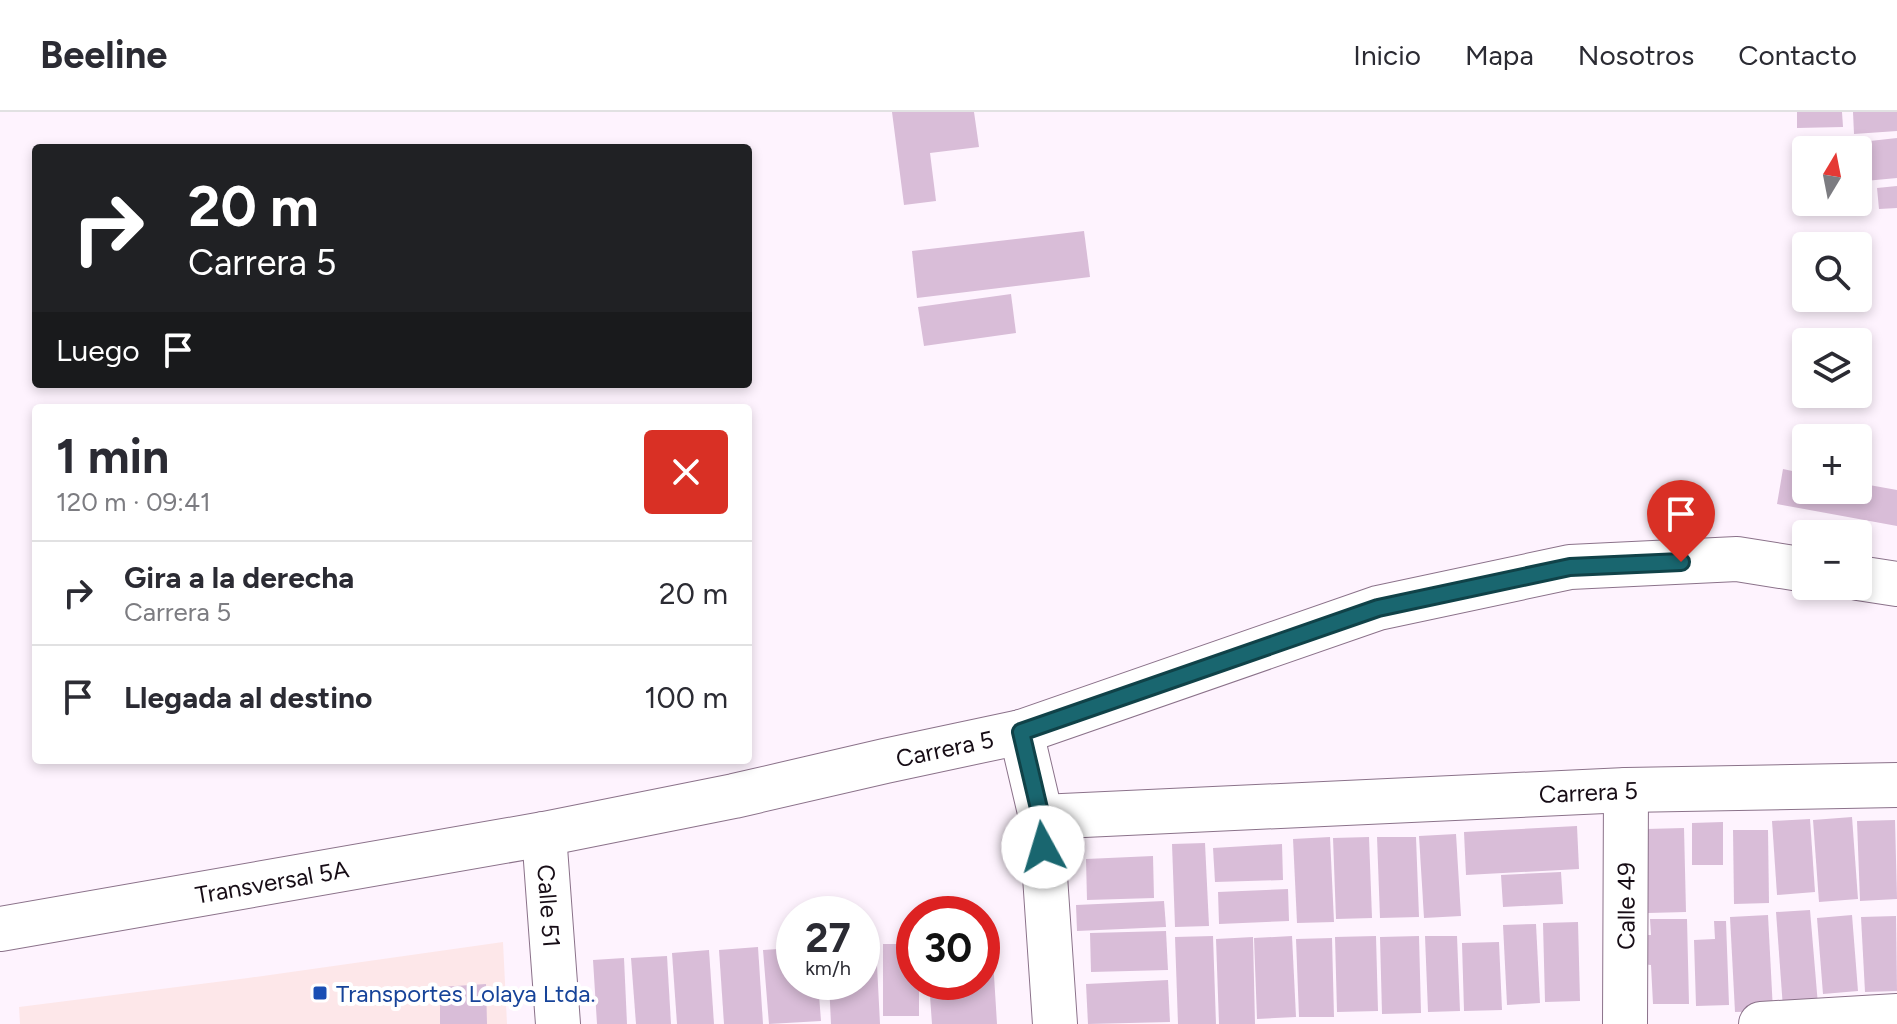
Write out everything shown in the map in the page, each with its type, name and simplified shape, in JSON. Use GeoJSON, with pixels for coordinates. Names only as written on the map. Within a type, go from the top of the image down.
{"type":"FeatureCollection","features":[{"type":"Feature","properties":{"kind":"main road","name":"Carrera 5"},"geometry":{"type":"LineString","coordinates":[[544,834],[734,796],[1021,732],[1378,608],[1570,567],[1737,559],[1792,568]]}},
{"type":"Feature","properties":{"kind":"main road"},"geometry":{"type":"LineString","coordinates":[[1872,580],[1897,584]]}},
{"type":"Feature","properties":{"kind":"main road"},"geometry":{"type":"LineString","coordinates":[[1021,732],[1041,817],[1055,1024]]}},
{"type":"Feature","properties":{"kind":"main road","name":"Carrera 5"},"geometry":{"type":"LineString","coordinates":[[1041,817],[1626,790],[1897,785]]}},
{"type":"Feature","properties":{"kind":"main road","name":"Calle 49"},"geometry":{"type":"LineString","coordinates":[[1625,1024],[1626,790]]}},
{"type":"Feature","properties":{"kind":"main road","name":"Transversal 5A"},"geometry":{"type":"LineString","coordinates":[[0,929],[544,834]]}},
{"type":"Feature","properties":{"kind":"main road","name":"Calle 51"},"geometry":{"type":"LineString","coordinates":[[544,834],[558,1024]]}},
{"type":"Feature","properties":{"kind":"main road"},"geometry":{"type":"LineString","coordinates":[[1761,1024],[1897,1016]]}},
{"type":"Feature","properties":{"kind":"shaded area","name":"Transportes Lolaya Ltda."},"geometry":{"type":"Polygon","coordinates":[[[503,942],[507,1024],[20,1024],[19,1007],[503,942]]]}},
{"type":"Feature","properties":{"kind":"building"},"geometry":{"type":"Polygon","coordinates":[[[892,112],[974,112],[979,147],[930,153],[936,201],[904,205],[892,112]]]}},
{"type":"Feature","properties":{"kind":"building"},"geometry":{"type":"Polygon","coordinates":[[[1797,112],[1842,112],[1843,127],[1797,128],[1797,112]]]}},
{"type":"Feature","properties":{"kind":"building"},"geometry":{"type":"Polygon","coordinates":[[[1853,112],[1897,112],[1897,131],[1854,134],[1853,112]]]}},
{"type":"Feature","properties":{"kind":"building"},"geometry":{"type":"Polygon","coordinates":[[[1897,138],[1897,178],[1872,180],[1872,141],[1897,138]]]}},
{"type":"Feature","properties":{"kind":"building"},"geometry":{"type":"Polygon","coordinates":[[[1897,186],[1897,208],[1879,209],[1877,188],[1897,186]]]}},
{"type":"Feature","properties":{"kind":"building"},"geometry":{"type":"Polygon","coordinates":[[[1084,231],[1090,277],[917,298],[912,251],[1084,231]]]}},
{"type":"Feature","properties":{"kind":"building"},"geometry":{"type":"Polygon","coordinates":[[[1011,294],[1016,333],[924,346],[918,307],[1011,294]]]}},
{"type":"Feature","properties":{"kind":"building"},"geometry":{"type":"Polygon","coordinates":[[[1783,469],[1792,471],[1792,504],[1872,504],[1872,486],[1897,490],[1897,526],[1872,520],[1777,504],[1783,469]]]}},
{"type":"Feature","properties":{"kind":"building"},"geometry":{"type":"Polygon","coordinates":[[[1852,817],[1858,899],[1819,902],[1813,820],[1852,817]]]}},
{"type":"Feature","properties":{"kind":"building"},"geometry":{"type":"Polygon","coordinates":[[[1810,819],[1815,892],[1777,895],[1772,821],[1810,819]]]}},
{"type":"Feature","properties":{"kind":"building"},"geometry":{"type":"Polygon","coordinates":[[[1895,820],[1897,899],[1860,901],[1857,821],[1895,820]]]}},
{"type":"Feature","properties":{"kind":"building"},"geometry":{"type":"Polygon","coordinates":[[[1723,822],[1723,865],[1692,865],[1692,823],[1723,822]]]}},
{"type":"Feature","properties":{"kind":"building"},"geometry":{"type":"Polygon","coordinates":[[[1577,826],[1579,869],[1466,875],[1464,832],[1577,826]]]}},
{"type":"Feature","properties":{"kind":"building"},"geometry":{"type":"Polygon","coordinates":[[[1684,828],[1686,912],[1648,913],[1646,829],[1684,828]]]}},
{"type":"Feature","properties":{"kind":"building"},"geometry":{"type":"Polygon","coordinates":[[[1733,830],[1768,830],[1769,903],[1734,904],[1733,830]]]}},
{"type":"Feature","properties":{"kind":"building"},"geometry":{"type":"Polygon","coordinates":[[[1456,834],[1461,916],[1424,918],[1419,836],[1456,834]]]}},
{"type":"Feature","properties":{"kind":"building"},"geometry":{"type":"Polygon","coordinates":[[[1330,837],[1334,922],[1297,923],[1293,839],[1330,837]]]}},
{"type":"Feature","properties":{"kind":"building"},"geometry":{"type":"Polygon","coordinates":[[[1369,837],[1372,918],[1336,919],[1333,838],[1369,837]]]}},
{"type":"Feature","properties":{"kind":"building"},"geometry":{"type":"Polygon","coordinates":[[[1377,837],[1416,837],[1419,917],[1380,918],[1377,837]]]}},
{"type":"Feature","properties":{"kind":"building"},"geometry":{"type":"Polygon","coordinates":[[[1205,843],[1209,926],[1175,927],[1172,844],[1205,843]]]}},
{"type":"Feature","properties":{"kind":"building"},"geometry":{"type":"Polygon","coordinates":[[[1282,844],[1283,880],[1215,882],[1213,848],[1282,844]]]}},
{"type":"Feature","properties":{"kind":"building"},"geometry":{"type":"Polygon","coordinates":[[[1153,856],[1154,898],[1087,900],[1086,859],[1153,856]]]}},
{"type":"Feature","properties":{"kind":"building"},"geometry":{"type":"Polygon","coordinates":[[[1561,872],[1563,904],[1503,907],[1501,875],[1561,872]]]}},
{"type":"Feature","properties":{"kind":"building"},"geometry":{"type":"Polygon","coordinates":[[[1288,889],[1289,921],[1219,924],[1218,892],[1288,889]]]}},
{"type":"Feature","properties":{"kind":"building"},"geometry":{"type":"Polygon","coordinates":[[[1164,901],[1166,927],[1077,931],[1076,905],[1164,901]]]}},
{"type":"Feature","properties":{"kind":"building"},"geometry":{"type":"Polygon","coordinates":[[[1810,910],[1818,1005],[1783,1008],[1776,912],[1810,910]]]}},
{"type":"Feature","properties":{"kind":"building"},"geometry":{"type":"Polygon","coordinates":[[[1768,915],[1773,1011],[1735,1012],[1730,917],[1768,915]]]}},
{"type":"Feature","properties":{"kind":"building"},"geometry":{"type":"Polygon","coordinates":[[[1852,915],[1858,991],[1823,994],[1817,918],[1852,915]]]}},
{"type":"Feature","properties":{"kind":"building"},"geometry":{"type":"Polygon","coordinates":[[[1896,916],[1897,991],[1865,992],[1861,917],[1896,916]]]}},
{"type":"Feature","properties":{"kind":"building"},"geometry":{"type":"Polygon","coordinates":[[[1650,919],[1687,919],[1689,1004],[1653,1004],[1651,965],[1641,964],[1641,935],[1651,935],[1650,919]]]}},
{"type":"Feature","properties":{"kind":"building"},"geometry":{"type":"Polygon","coordinates":[[[1714,921],[1726,921],[1729,1005],[1696,1006],[1694,940],[1715,939],[1714,921]]]}},
{"type":"Feature","properties":{"kind":"building"},"geometry":{"type":"Polygon","coordinates":[[[1578,922],[1580,1001],[1545,1002],[1543,923],[1578,922]]]}},
{"type":"Feature","properties":{"kind":"building"},"geometry":{"type":"Polygon","coordinates":[[[1536,924],[1540,1003],[1507,1005],[1503,925],[1536,924]]]}},
{"type":"Feature","properties":{"kind":"building"},"geometry":{"type":"Polygon","coordinates":[[[1166,931],[1168,970],[1091,972],[1090,933],[1166,931]]]}},
{"type":"Feature","properties":{"kind":"building"},"geometry":{"type":"Polygon","coordinates":[[[1213,936],[1216,1024],[1178,1024],[1175,937],[1213,936]]]}},
{"type":"Feature","properties":{"kind":"building"},"geometry":{"type":"Polygon","coordinates":[[[1292,936],[1296,1017],[1257,1019],[1254,938],[1292,936]]]}},
{"type":"Feature","properties":{"kind":"building"},"geometry":{"type":"Polygon","coordinates":[[[1376,936],[1378,1011],[1337,1012],[1335,937],[1376,936]]]}},
{"type":"Feature","properties":{"kind":"building"},"geometry":{"type":"Polygon","coordinates":[[[1419,936],[1421,1013],[1382,1014],[1380,937],[1419,936]]]}},
{"type":"Feature","properties":{"kind":"building"},"geometry":{"type":"Polygon","coordinates":[[[1425,936],[1457,936],[1460,1011],[1428,1012],[1425,936]]]}},
{"type":"Feature","properties":{"kind":"building"},"geometry":{"type":"Polygon","coordinates":[[[1253,937],[1255,1024],[1219,1024],[1216,939],[1253,937]]]}},
{"type":"Feature","properties":{"kind":"building"},"geometry":{"type":"Polygon","coordinates":[[[1332,938],[1334,1017],[1299,1017],[1296,939],[1332,938]]]}},
{"type":"Feature","properties":{"kind":"building"},"geometry":{"type":"Polygon","coordinates":[[[1499,942],[1502,1010],[1464,1011],[1462,943],[1499,942]]]}},
{"type":"Feature","properties":{"kind":"building"},"geometry":{"type":"Polygon","coordinates":[[[883,944],[896,944],[896,1000],[919,1000],[919,1016],[883,1016],[883,944]]]}},
{"type":"Feature","properties":{"kind":"building"},"geometry":{"type":"Polygon","coordinates":[[[758,947],[763,1024],[724,1024],[719,950],[758,947]]]}},
{"type":"Feature","properties":{"kind":"building"},"geometry":{"type":"Polygon","coordinates":[[[776,949],[776,1000],[819,1000],[821,1021],[769,1024],[763,950],[776,949]]]}},
{"type":"Feature","properties":{"kind":"building"},"geometry":{"type":"Polygon","coordinates":[[[709,950],[714,1024],[677,1024],[672,953],[709,950]]]}},
{"type":"Feature","properties":{"kind":"building"},"geometry":{"type":"Polygon","coordinates":[[[667,956],[671,1024],[636,1024],[631,958],[667,956]]]}},
{"type":"Feature","properties":{"kind":"building"},"geometry":{"type":"Polygon","coordinates":[[[624,958],[627,1024],[597,1024],[593,960],[624,958]]]}},
{"type":"Feature","properties":{"kind":"building"},"geometry":{"type":"Polygon","coordinates":[[[1168,980],[1170,1022],[1088,1024],[1086,984],[1168,980]]]}},
{"type":"Feature","properties":{"kind":"building"},"geometry":{"type":"Polygon","coordinates":[[[486,984],[487,1024],[440,1024],[440,987],[486,984]]]}},
{"type":"Feature","properties":{"kind":"building"},"geometry":{"type":"Polygon","coordinates":[[[830,1000],[879,1000],[880,1024],[831,1024],[830,1000]]]}},
{"type":"Feature","properties":{"kind":"building"},"geometry":{"type":"Polygon","coordinates":[[[930,1000],[996,1000],[997,1024],[932,1024],[930,1000]]]}},
{"type":"Feature","properties":{"kind":"place","name":"Transportes Lolaya Ltda."},"geometry":{"type":"Point","coordinates":[320,993]}},
{"type":"Feature","properties":{"kind":"route"},"geometry":{"type":"LineString","coordinates":[[1043,847],[1041,817],[1021,732],[1378,608],[1570,567],[1681,562]]}}]}
